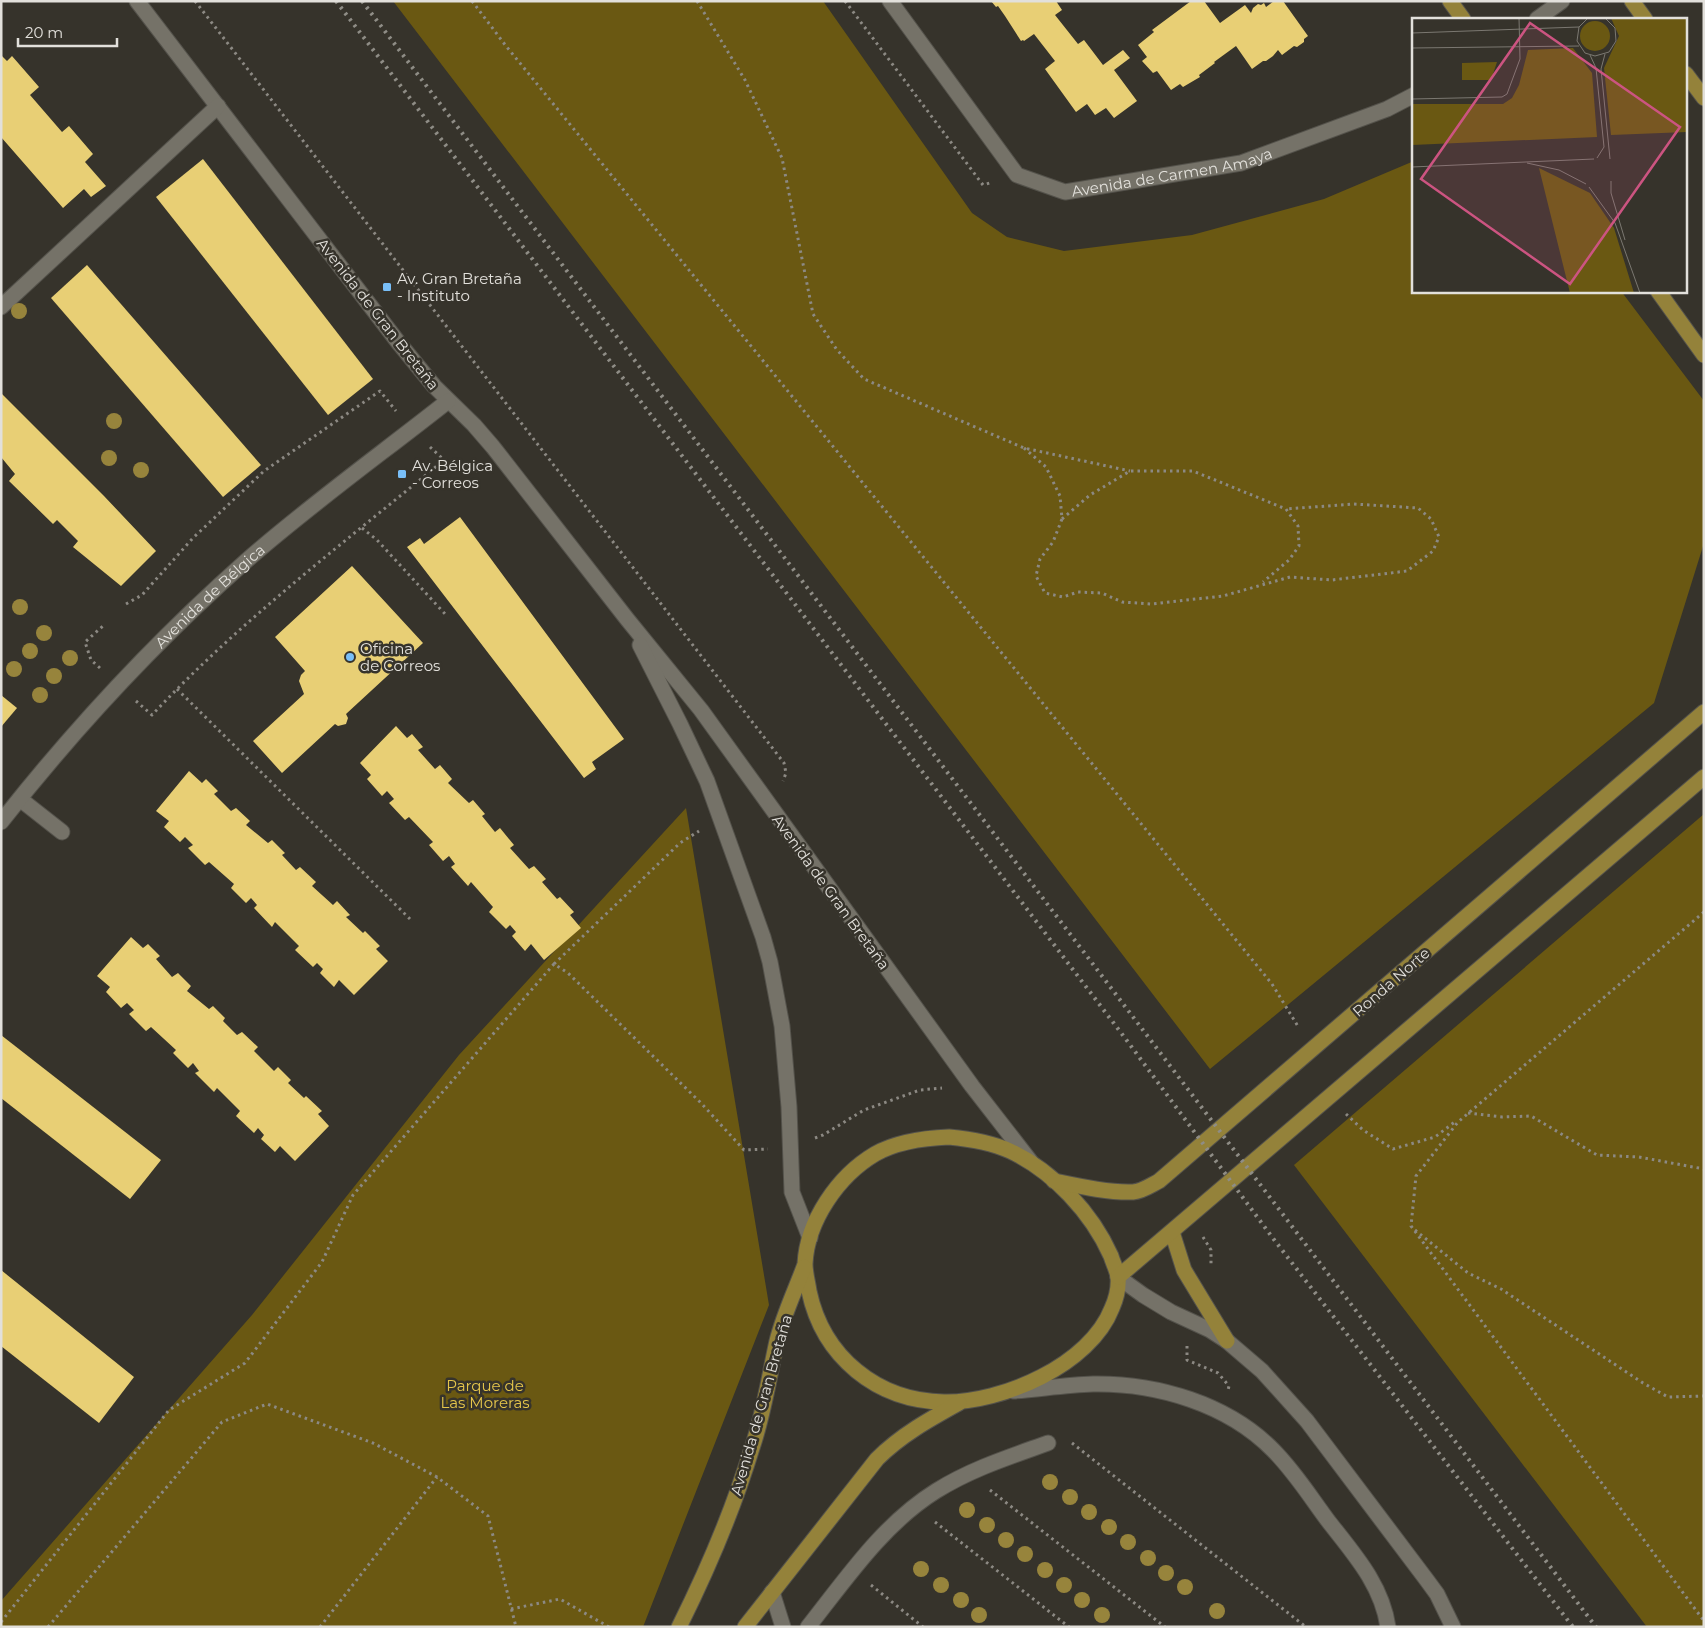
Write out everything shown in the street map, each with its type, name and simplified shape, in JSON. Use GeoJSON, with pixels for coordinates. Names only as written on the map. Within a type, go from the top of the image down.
{"type":"FeatureCollection","features":[{"type":"Feature","properties":{"kind":"main road"},"geometry":{"type":"LineString","coordinates":[[1450,1],[1462,18]]}},
{"type":"Feature","properties":{"kind":"main road"},"geometry":{"type":"LineString","coordinates":[[1632,1],[1644,18]]}},
{"type":"Feature","properties":{"kind":"main road"},"geometry":{"type":"LineString","coordinates":[[1688,77],[1704,98]]}},
{"type":"Feature","properties":{"kind":"main road"},"geometry":{"type":"LineString","coordinates":[[1659,292],[1704,355]]}},
{"type":"Feature","properties":{"kind":"main road","name":"Ronda Norte"},"geometry":{"type":"LineString","coordinates":[[1054,1181],[1088,1188],[1134,1192],[1150,1186],[1159,1180],[1704,712]]}},
{"type":"Feature","properties":{"kind":"main road"},"geometry":{"type":"LineString","coordinates":[[1118,1277],[1704,777]]}},
{"type":"Feature","properties":{"kind":"main road"},"geometry":{"type":"LineString","coordinates":[[934,1138],[966,1139],[998,1146],[1012,1152],[1034,1165],[1054,1181],[1076,1203],[1104,1241],[1118,1277],[1118,1289],[1110,1313],[1093,1340],[1079,1352],[1041,1377],[1009,1391],[993,1396],[944,1402],[907,1397],[874,1383],[851,1366],[831,1344],[820,1327],[811,1300],[805,1265],[810,1238],[827,1201],[843,1181],[864,1161],[876,1153],[896,1145],[934,1138]]}},
{"type":"Feature","properties":{"kind":"main road"},"geometry":{"type":"LineString","coordinates":[[1172,1232],[1184,1270],[1227,1341]]}},
{"type":"Feature","properties":{"kind":"main road","name":"Avenida de Gran Bretaña"},"geometry":{"type":"LineString","coordinates":[[679,1627],[710,1563],[753,1447],[766,1397],[777,1339],[805,1265]]}},
{"type":"Feature","properties":{"kind":"main road"},"geometry":{"type":"LineString","coordinates":[[745,1627],[877,1459],[896,1441],[962,1401]]}},
{"type":"Feature","properties":{"kind":"street","name":"Avenida de Gran Bretaña"},"geometry":{"type":"LineString","coordinates":[[137,1],[398,342],[448,401],[474,425],[493,447],[627,619],[701,710],[972,1086],[1034,1165]]}},
{"type":"Feature","properties":{"kind":"street"},"geometry":{"type":"LineString","coordinates":[[890,1],[1017,175]]}},
{"type":"Feature","properties":{"kind":"street"},"geometry":{"type":"LineString","coordinates":[[1539,18],[1558,4]]}},
{"type":"Feature","properties":{"kind":"street","name":"Avenida de Carmen Amaya"},"geometry":{"type":"LineString","coordinates":[[1017,175],[1065,192],[1241,163],[1387,109],[1412,96]]}},
{"type":"Feature","properties":{"kind":"street"},"geometry":{"type":"LineString","coordinates":[[1,307],[218,106]]}},
{"type":"Feature","properties":{"kind":"street","name":"Avenida de Bélgica"},"geometry":{"type":"LineString","coordinates":[[1,822],[118,685],[216,587],[309,508],[448,401]]}},
{"type":"Feature","properties":{"kind":"street","name":"Avenida de Gran Bretaña"},"geometry":{"type":"LineString","coordinates":[[627,619],[707,781],[763,937],[770,962],[782,1026],[789,1107],[792,1192],[810,1238]]}},
{"type":"Feature","properties":{"kind":"street"},"geometry":{"type":"LineString","coordinates":[[20,798],[62,832]]}},
{"type":"Feature","properties":{"kind":"street"},"geometry":{"type":"LineString","coordinates":[[1118,1277],[1171,1312],[1210,1330],[1227,1341],[1272,1381],[1307,1420],[1426,1579],[1453,1627]]}},
{"type":"Feature","properties":{"kind":"street"},"geometry":{"type":"LineString","coordinates":[[1009,1391],[1093,1384],[1134,1387],[1173,1394],[1193,1400],[1236,1420],[1274,1451],[1360,1564],[1376,1588],[1388,1627]]}},
{"type":"Feature","properties":{"kind":"street"},"geometry":{"type":"LineString","coordinates":[[808,1627],[872,1548],[919,1503],[953,1481],[976,1470],[1048,1443]]}},
{"type":"Feature","properties":{"kind":"street"},"geometry":{"type":"LineString","coordinates":[[772,1592],[783,1627]]}},
{"type":"Feature","properties":{"kind":"path"},"geometry":{"type":"LineString","coordinates":[[472,1],[506,46],[1272,984],[1299,1028]]}},
{"type":"Feature","properties":{"kind":"path"},"geometry":{"type":"LineString","coordinates":[[697,1],[745,80],[782,158],[813,314],[837,350],[864,379],[1024,448],[1130,471],[1193,471],[1286,509],[1354,504],[1418,508],[1431,519],[1439,537],[1433,551],[1407,571],[1332,580],[1290,577],[1224,596],[1151,604],[1122,602],[1102,593],[1078,592],[1063,597],[1045,593],[1036,576],[1040,559],[1053,542],[1062,519],[1060,496],[1046,467],[1024,448]]}},
{"type":"Feature","properties":{"kind":"path"},"geometry":{"type":"LineString","coordinates":[[845,1],[983,185],[1017,175]]}},
{"type":"Feature","properties":{"kind":"path"},"geometry":{"type":"LineString","coordinates":[[126,604],[142,594],[193,538],[264,471],[380,391],[390,404]]}},
{"type":"Feature","properties":{"kind":"path"},"geometry":{"type":"LineString","coordinates":[[432,449],[444,460],[462,463],[481,473]]}},
{"type":"Feature","properties":{"kind":"path"},"geometry":{"type":"LineString","coordinates":[[410,919],[176,689],[266,606],[444,460]]}},
{"type":"Feature","properties":{"kind":"path"},"geometry":{"type":"LineString","coordinates":[[1062,519],[1090,495],[1130,471]]}},
{"type":"Feature","properties":{"kind":"path"},"geometry":{"type":"LineString","coordinates":[[1261,584],[1289,560],[1299,546],[1298,526],[1286,509]]}},
{"type":"Feature","properties":{"kind":"path"},"geometry":{"type":"LineString","coordinates":[[362,528],[377,540],[446,615]]}},
{"type":"Feature","properties":{"kind":"path"},"geometry":{"type":"LineString","coordinates":[[91,660],[85,642],[104,625]]}},
{"type":"Feature","properties":{"kind":"path"},"geometry":{"type":"LineString","coordinates":[[1704,912],[1458,1122],[1416,1176],[1411,1226],[1704,1621]]}},
{"type":"Feature","properties":{"kind":"path"},"geometry":{"type":"LineString","coordinates":[[1,1622],[169,1410],[245,1363],[322,1262],[353,1195],[554,964],[568,973],[694,1096],[744,1150],[790,1147],[823,1135],[864,1110],[920,1090],[972,1086]]}},
{"type":"Feature","properties":{"kind":"path"},"geometry":{"type":"LineString","coordinates":[[1329,1098],[1363,1130],[1392,1149],[1435,1136],[1468,1113],[1502,1117],[1531,1116],[1597,1155],[1639,1157],[1704,1169]]}},
{"type":"Feature","properties":{"kind":"path"},"geometry":{"type":"LineString","coordinates":[[1411,1226],[1468,1273],[1501,1288],[1643,1383],[1668,1397],[1704,1396]]}},
{"type":"Feature","properties":{"kind":"path"},"geometry":{"type":"LineString","coordinates":[[48,1627],[222,1422],[267,1404],[373,1443],[437,1476],[488,1516],[516,1627]]}},
{"type":"Feature","properties":{"kind":"path"},"geometry":{"type":"LineString","coordinates":[[1069,1441],[1306,1627]]}},
{"type":"Feature","properties":{"kind":"path"},"geometry":{"type":"LineString","coordinates":[[320,1627],[437,1476]]}},
{"type":"Feature","properties":{"kind":"path"},"geometry":{"type":"LineString","coordinates":[[986,1486],[1165,1627]]}},
{"type":"Feature","properties":{"kind":"path"},"geometry":{"type":"LineString","coordinates":[[929,1517],[1069,1627]]}},
{"type":"Feature","properties":{"kind":"path"},"geometry":{"type":"LineString","coordinates":[[870,1585],[923,1627]]}},
{"type":"Feature","properties":{"kind":"path"},"geometry":{"type":"LineString","coordinates":[[511,1609],[560,1599],[609,1627]]}},
{"type":"Feature","properties":{"kind":"green space"},"geometry":{"type":"Polygon","coordinates":[[[393,1],[823,1],[972,213],[1007,237],[1064,251],[1192,235],[1324,199],[1412,162],[1412,292],[1622,292],[1704,401],[1704,543],[1654,703],[1210,1069],[393,1]]]}},
{"type":"Feature","properties":{"kind":"green space","name":"Parque de Las Moreras"},"geometry":{"type":"Polygon","coordinates":[[[686,808],[769,1305],[643,1627],[1,1627],[1,1601],[252,1315],[459,1055],[686,808]]]}},
{"type":"Feature","properties":{"kind":"green space"},"geometry":{"type":"Polygon","coordinates":[[[1704,814],[1704,1627],[1647,1627],[1294,1165],[1704,814]]]}},
{"type":"Feature","properties":{"kind":"building"},"geometry":{"type":"Polygon","coordinates":[[[991,1],[1056,1],[1062,10],[1055,15],[1078,44],[1084,40],[1103,65],[1123,50],[1130,58],[1114,70],[1137,101],[1114,118],[1106,108],[1095,115],[1087,104],[1076,112],[1045,69],[1055,61],[1034,34],[1021,41],[998,6],[996,7],[991,1]]]}},
{"type":"Feature","properties":{"kind":"building"},"geometry":{"type":"Polygon","coordinates":[[[1191,1],[1204,1],[1220,23],[1245,5],[1251,13],[1258,4],[1264,3],[1266,7],[1274,1],[1283,1],[1308,36],[1297,47],[1294,46],[1282,55],[1278,50],[1273,56],[1252,69],[1236,46],[1214,62],[1199,75],[1200,77],[1183,87],[1180,84],[1171,90],[1157,71],[1153,73],[1142,61],[1147,57],[1138,45],[1154,32],[1152,30],[1191,1]]]}},
{"type":"Feature","properties":{"kind":"building"},"geometry":{"type":"Polygon","coordinates":[[[1,55],[7,61],[12,56],[39,87],[30,95],[62,132],[69,126],[93,154],[85,162],[106,186],[91,197],[84,189],[63,208],[1,137],[1,55]]]}},
{"type":"Feature","properties":{"kind":"building"},"geometry":{"type":"Polygon","coordinates":[[[203,159],[373,379],[328,415],[156,197],[203,159]]]}},
{"type":"Feature","properties":{"kind":"building"},"geometry":{"type":"Polygon","coordinates":[[[87,265],[261,465],[223,497],[51,298],[87,265]]]}},
{"type":"Feature","properties":{"kind":"building"},"geometry":{"type":"Polygon","coordinates":[[[1,393],[156,551],[121,586],[73,547],[78,541],[57,520],[53,524],[9,481],[15,474],[1,457],[1,393]]]}},
{"type":"Feature","properties":{"kind":"building"},"geometry":{"type":"Polygon","coordinates":[[[460,517],[624,739],[592,762],[596,769],[584,778],[407,547],[420,538],[424,544],[460,517]]]}},
{"type":"Feature","properties":{"kind":"building","name":"Oficina de Correos"},"geometry":{"type":"Polygon","coordinates":[[[352,566],[423,643],[346,714],[348,718],[346,724],[338,726],[335,724],[282,773],[253,741],[304,694],[299,681],[305,671],[275,637],[352,566]]]}},
{"type":"Feature","properties":{"kind":"building"},"geometry":{"type":"Polygon","coordinates":[[[1,695],[17,708],[1,727],[1,695]]]}},
{"type":"Feature","properties":{"kind":"building"},"geometry":{"type":"Polygon","coordinates":[[[396,726],[407,738],[412,734],[423,747],[418,750],[435,769],[440,765],[452,779],[448,783],[469,803],[473,800],[485,814],[482,816],[495,832],[500,828],[514,845],[510,848],[529,869],[534,866],[546,879],[542,882],[557,899],[560,897],[574,912],[570,915],[581,928],[544,960],[531,944],[525,951],[512,936],[516,932],[510,925],[506,929],[489,912],[493,907],[471,882],[468,886],[451,867],[455,864],[449,856],[443,861],[429,845],[433,842],[409,817],[405,820],[389,803],[394,799],[387,791],[382,796],[367,779],[371,775],[360,763],[396,726]]]}},
{"type":"Feature","properties":{"kind":"building"},"geometry":{"type":"Polygon","coordinates":[[[189,771],[202,783],[206,779],[218,791],[214,794],[231,811],[236,808],[250,821],[246,825],[268,843],[272,840],[285,853],[282,855],[296,870],[300,867],[316,882],[312,886],[333,905],[337,901],[350,915],[346,917],[363,933],[365,931],[380,946],[376,949],[388,961],[354,995],[339,980],[334,987],[320,973],[323,969],[317,963],[313,967],[295,950],[299,946],[275,922],[272,927],[254,908],[257,905],[251,898],[246,903],[231,888],[234,884],[209,862],[205,865],[188,848],[193,845],[185,837],[180,842],[164,827],[169,821],[156,811],[189,771]]]}},
{"type":"Feature","properties":{"kind":"building"},"geometry":{"type":"Polygon","coordinates":[[[131,937],[143,948],[148,944],[160,956],[156,959],[172,977],[178,973],[191,986],[187,991],[209,1009],[213,1006],[225,1018],[223,1021],[237,1035],[242,1032],[258,1047],[254,1051],[274,1071],[278,1067],[291,1080],[288,1083],[322,1111],[318,1114],[329,1126],[295,1161],[280,1146],[275,1152],[261,1139],[264,1135],[258,1128],[254,1133],[236,1116],[240,1111],[217,1088],[214,1092],[195,1073],[199,1071],[193,1063],[188,1068],[173,1053],[176,1050],[151,1027],[146,1031],[129,1014],[134,1010],[127,1003],[121,1008],[106,992],[110,987],[97,976],[131,937]]]}},
{"type":"Feature","properties":{"kind":"building"},"geometry":{"type":"Polygon","coordinates":[[[1,1035],[161,1160],[130,1199],[1,1098],[1,1035]]]}},
{"type":"Feature","properties":{"kind":"building"},"geometry":{"type":"Polygon","coordinates":[[[1,1270],[134,1377],[99,1423],[1,1346],[1,1270]]]}},
{"type":"Feature","properties":{"kind":"railway"},"geometry":{"type":"LineString","coordinates":[[336,1],[1125,1038],[1272,1237],[1573,1627]]}},
{"type":"Feature","properties":{"kind":"railway"},"geometry":{"type":"LineString","coordinates":[[362,1],[1596,1627]]}},
{"type":"Feature","properties":{"kind":"place","name":"Av. Gran Bretaña - Instituto"},"geometry":{"type":"Point","coordinates":[387,287]}},
{"type":"Feature","properties":{"kind":"place","name":"Av. Bélgica - Correos"},"geometry":{"type":"Point","coordinates":[402,474]}},
{"type":"Feature","properties":{"kind":"place","name":"Oficina de Correos"},"geometry":{"type":"Point","coordinates":[350,657]}}]}
